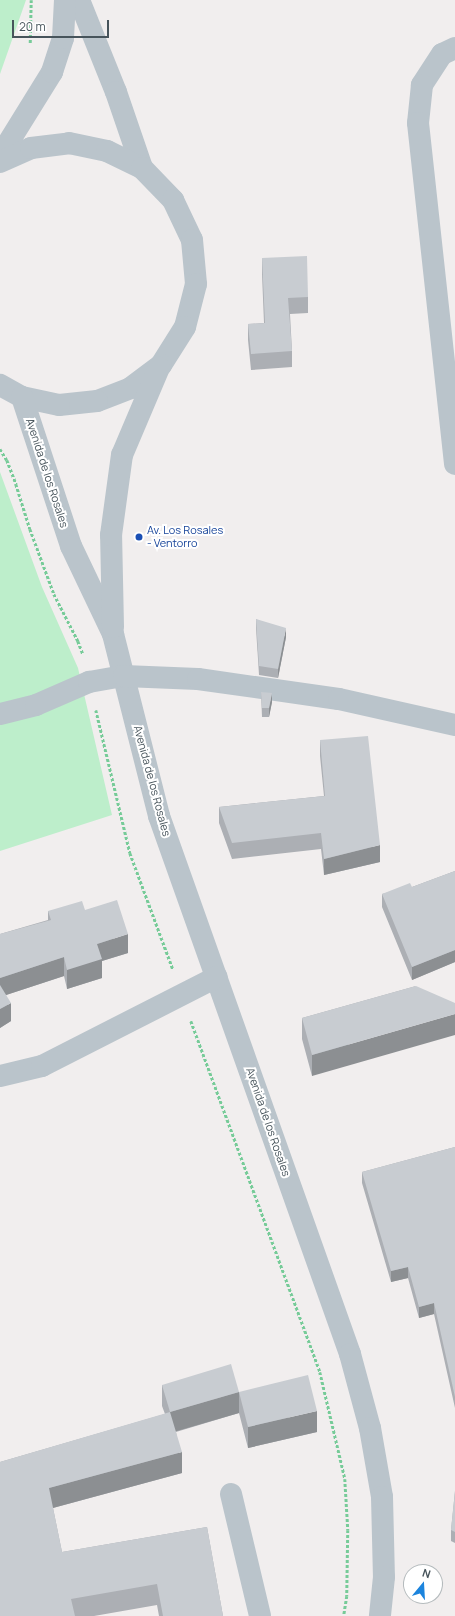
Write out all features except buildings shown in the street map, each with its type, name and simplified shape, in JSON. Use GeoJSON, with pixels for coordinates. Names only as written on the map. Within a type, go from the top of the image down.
{"type":"FeatureCollection","features":[{"type":"Feature","properties":{"kind":"street"},"geometry":{"type":"LineString","coordinates":[[0,156],[52,72],[63,38],[65,0]]}},
{"type":"Feature","properties":{"kind":"street"},"geometry":{"type":"LineString","coordinates":[[79,0],[116,92],[142,168]]}},
{"type":"Feature","properties":{"kind":"street"},"geometry":{"type":"LineString","coordinates":[[455,48],[442,54],[422,85],[418,124],[455,464]]}},
{"type":"Feature","properties":{"kind":"street"},"geometry":{"type":"LineString","coordinates":[[0,162],[31,148],[69,144],[107,151],[142,168],[173,200],[192,240],[196,284],[185,327],[161,365],[132,388],[97,401],[59,405],[22,397],[0,385]]}},
{"type":"Feature","properties":{"kind":"street","name":"Avenida de los Rosales"},"geometry":{"type":"LineString","coordinates":[[113,634],[110,535],[122,455],[161,365]]}},
{"type":"Feature","properties":{"kind":"street","name":"Avenida de los Rosales"},"geometry":{"type":"LineString","coordinates":[[22,397],[71,546],[113,634],[159,816],[350,1354],[370,1428],[382,1497],[384,1576],[380,1616]]}},
{"type":"Feature","properties":{"kind":"street"},"geometry":{"type":"LineString","coordinates":[[0,714],[36,704],[89,682],[124,676],[198,679],[339,699],[455,725]]}},
{"type":"Feature","properties":{"kind":"street"},"geometry":{"type":"LineString","coordinates":[[0,1076],[42,1066],[217,977]]}},
{"type":"Feature","properties":{"kind":"street"},"geometry":{"type":"LineString","coordinates":[[231,1494],[260,1616]]}},
{"type":"Feature","properties":{"kind":"path"},"geometry":{"type":"LineString","coordinates":[[29,50],[31,0]]}},
{"type":"Feature","properties":{"kind":"path"},"geometry":{"type":"LineString","coordinates":[[0,449],[7,460],[16,484],[30,529],[54,594],[78,641],[130,853],[320,1372],[345,1479],[348,1530],[347,1596],[344,1616]]}},
{"type":"Feature","properties":{"kind":"green space"},"geometry":{"type":"Polygon","coordinates":[[[0,0],[26,0],[0,74],[0,0]]]}},
{"type":"Feature","properties":{"kind":"green space"},"geometry":{"type":"Polygon","coordinates":[[[0,472],[42,587],[78,668],[112,815],[0,851],[0,472]]]}},
{"type":"Feature","properties":{"kind":"place","name":"Av. Los Rosales - Ventorro"},"geometry":{"type":"Point","coordinates":[139,537]}}]}
